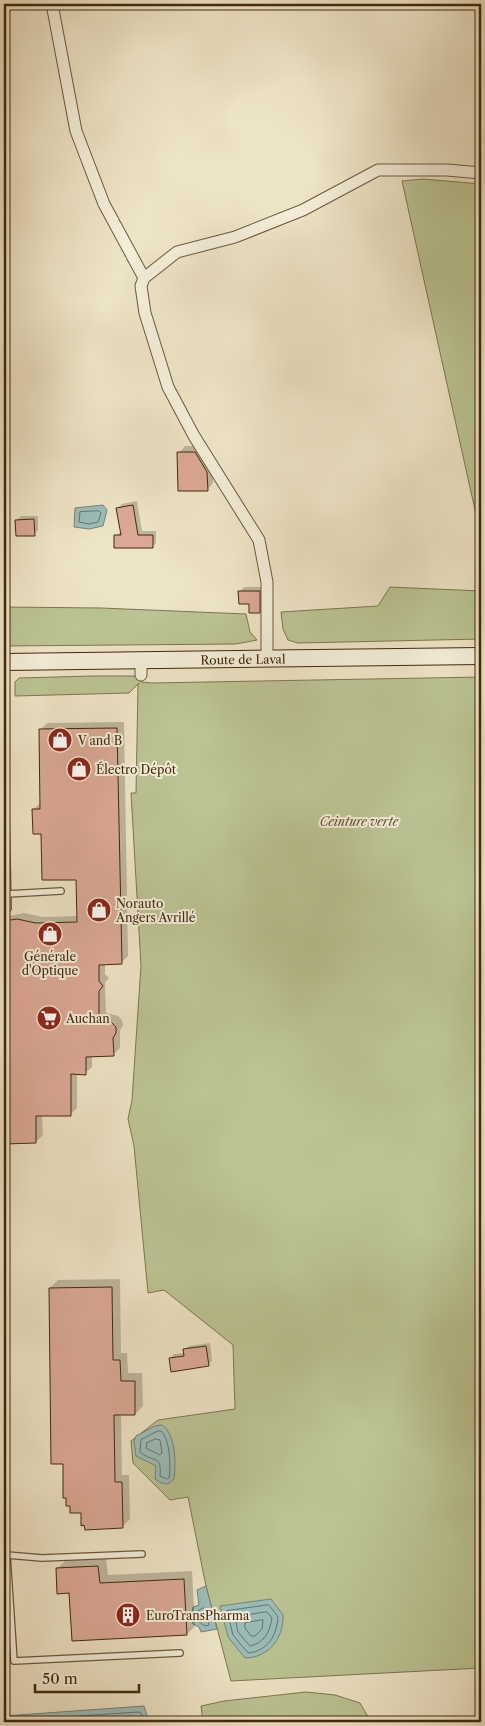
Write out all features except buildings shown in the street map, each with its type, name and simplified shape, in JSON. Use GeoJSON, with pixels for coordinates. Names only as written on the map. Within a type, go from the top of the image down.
{"type":"FeatureCollection","features":[{"type":"Feature","properties":{"kind":"main road","name":"Route de Laval"},"geometry":{"type":"LineString","coordinates":[[4,662],[141,668],[267,659],[481,656]]}},
{"type":"Feature","properties":{"kind":"street"},"geometry":{"type":"LineString","coordinates":[[52,4],[76,131],[104,204],[144,278]]}},
{"type":"Feature","properties":{"kind":"street"},"geometry":{"type":"LineString","coordinates":[[267,659],[267,582],[259,540],[194,436],[168,388],[144,313],[141,286],[144,278],[177,252],[236,236],[303,210],[378,170],[447,170],[481,173]]}},
{"type":"Feature","properties":{"kind":"lane"},"geometry":{"type":"LineString","coordinates":[[4,733],[8,908],[4,908]]}},
{"type":"Feature","properties":{"kind":"lane"},"geometry":{"type":"LineString","coordinates":[[7,894],[61,890]]}},
{"type":"Feature","properties":{"kind":"lane"},"geometry":{"type":"LineString","coordinates":[[142,1554],[42,1558],[5,1553],[14,1661],[180,1653]]}},
{"type":"Feature","properties":{"kind":"green space"},"geometry":{"type":"Polygon","coordinates":[[[423,179],[481,184],[481,537],[402,181],[423,179]]]}},
{"type":"Feature","properties":{"kind":"green space"},"geometry":{"type":"Polygon","coordinates":[[[390,587],[481,591],[481,639],[298,643],[288,640],[283,629],[281,612],[378,606],[390,587]]]}},
{"type":"Feature","properties":{"kind":"green space"},"geometry":{"type":"Polygon","coordinates":[[[4,607],[101,608],[246,614],[250,632],[257,640],[236,644],[4,646],[4,607]]]}},
{"type":"Feature","properties":{"kind":"green space","name":"Ceinture verte"},"geometry":{"type":"Polygon","coordinates":[[[140,676],[141,682],[151,683],[481,677],[481,1668],[231,1681],[206,1586],[188,1497],[170,1500],[133,1463],[131,1441],[158,1420],[235,1409],[233,1345],[164,1290],[148,1293],[134,1146],[128,1119],[132,1100],[141,966],[131,793],[136,793],[139,683],[129,693],[15,696],[15,682],[19,678],[140,676]]]}},
{"type":"Feature","properties":{"kind":"green space"},"geometry":{"type":"Polygon","coordinates":[[[306,1692],[335,1695],[360,1703],[371,1722],[203,1722],[201,1706],[224,1701],[306,1692]]]}},
{"type":"Feature","properties":{"kind":"water"},"geometry":{"type":"Polygon","coordinates":[[[103,505],[107,510],[103,526],[89,529],[74,527],[75,508],[103,505]]]}},
{"type":"Feature","properties":{"kind":"water"},"geometry":{"type":"Polygon","coordinates":[[[162,1425],[170,1435],[174,1450],[174,1479],[168,1484],[161,1483],[155,1479],[156,1466],[136,1456],[134,1441],[136,1436],[155,1426],[162,1425]]]}},
{"type":"Feature","properties":{"kind":"water"},"geometry":{"type":"Polygon","coordinates":[[[206,1586],[217,1629],[201,1632],[199,1627],[193,1624],[191,1616],[193,1607],[199,1605],[197,1590],[206,1586]]]}},
{"type":"Feature","properties":{"kind":"water"},"geometry":{"type":"Polygon","coordinates":[[[271,1599],[283,1615],[283,1623],[278,1638],[268,1650],[254,1657],[245,1658],[228,1637],[220,1606],[271,1599]]]}},
{"type":"Feature","properties":{"kind":"water"},"geometry":{"type":"Polygon","coordinates":[[[144,1706],[149,1722],[4,1722],[4,1716],[144,1706]]]}},
{"type":"Feature","properties":{"kind":"place","name":"V and B"},"geometry":{"type":"Point","coordinates":[60,740]}},
{"type":"Feature","properties":{"kind":"place","name":"Électro Dépôt"},"geometry":{"type":"Point","coordinates":[79,769]}},
{"type":"Feature","properties":{"kind":"place","name":"Norauto Angers Avrillé"},"geometry":{"type":"Point","coordinates":[99,910]}},
{"type":"Feature","properties":{"kind":"place","name":"Générale d'Optique"},"geometry":{"type":"Point","coordinates":[50,934]}},
{"type":"Feature","properties":{"kind":"place","name":"Auchan"},"geometry":{"type":"Point","coordinates":[49,1018]}},
{"type":"Feature","properties":{"kind":"place","name":"EuroTransPharma"},"geometry":{"type":"Point","coordinates":[128,1615]}}]}
